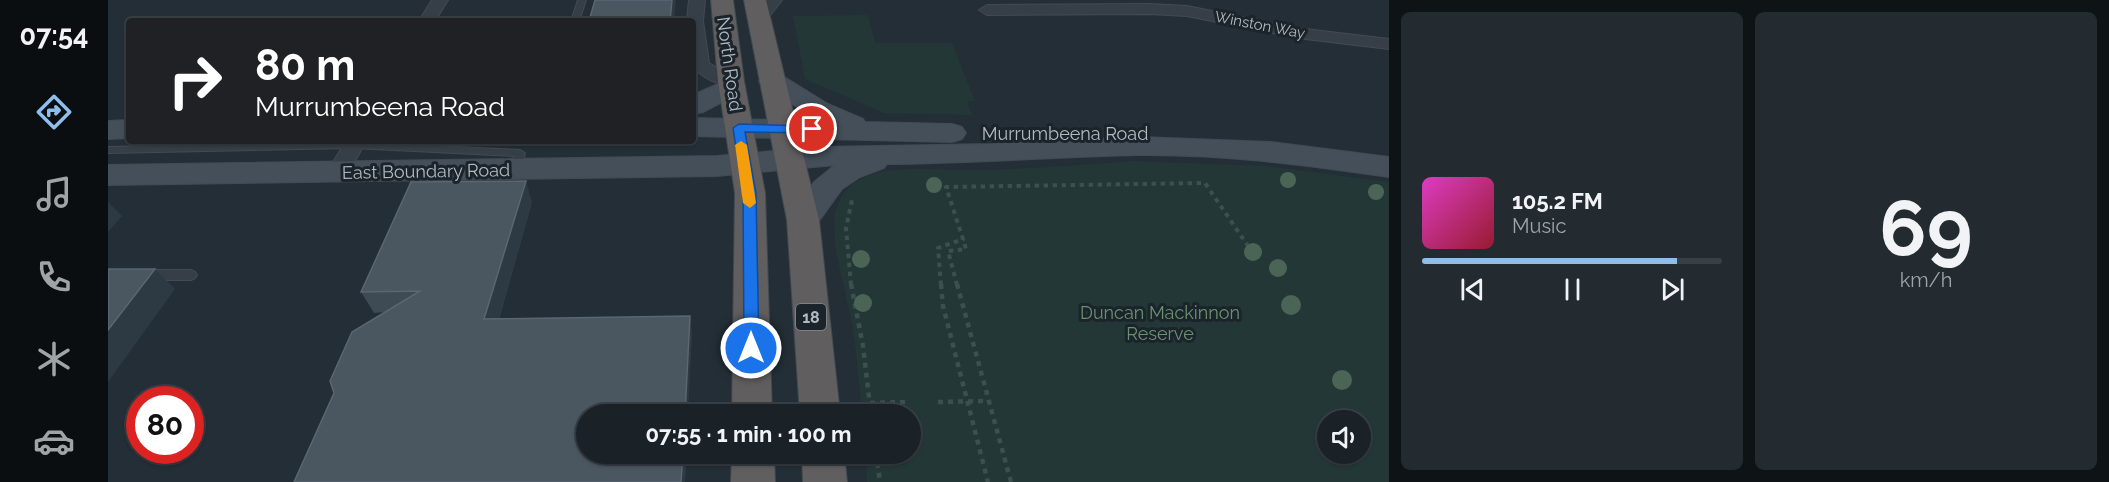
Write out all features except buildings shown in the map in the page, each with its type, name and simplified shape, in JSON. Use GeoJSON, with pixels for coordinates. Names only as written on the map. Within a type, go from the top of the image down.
{"type":"FeatureCollection","features":[{"type":"Feature","properties":{"kind":"highway","name":"North Road"},"geometry":{"type":"LineString","coordinates":[[722,0],[731,83],[750,193],[752,404]]}},
{"type":"Feature","properties":{"kind":"highway","name":"North Road"},"geometry":{"type":"LineString","coordinates":[[762,6],[772,81],[803,220],[819,404]]}},
{"type":"Feature","properties":{"kind":"highway"},"geometry":{"type":"LineString","coordinates":[[753,464],[753,482]]}},
{"type":"Feature","properties":{"kind":"highway"},"geometry":{"type":"LineString","coordinates":[[824,464],[825,482]]}},
{"type":"Feature","properties":{"kind":"main road"},"geometry":{"type":"LineString","coordinates":[[772,81],[818,110],[869,130]]}},
{"type":"Feature","properties":{"kind":"main road"},"geometry":{"type":"LineString","coordinates":[[696,104],[731,83]]}},
{"type":"Feature","properties":{"kind":"main road"},"geometry":{"type":"LineString","coordinates":[[696,127],[739,128]]}},
{"type":"Feature","properties":{"kind":"main road","name":"Murrumbeena Road"},"geometry":{"type":"LineString","coordinates":[[739,128],[932,133],[1213,134],[1289,140],[1389,153]]}},
{"type":"Feature","properties":{"kind":"main road"},"geometry":{"type":"LineString","coordinates":[[108,130],[126,129]]}},
{"type":"Feature","properties":{"kind":"main road","name":"Murrumbeena Road"},"geometry":{"type":"LineString","coordinates":[[744,164],[789,159],[1140,146],[1271,152],[1389,167]]}},
{"type":"Feature","properties":{"kind":"main road"},"geometry":{"type":"LineString","coordinates":[[803,220],[820,193],[837,176],[860,165],[896,155]]}},
{"type":"Feature","properties":{"kind":"main road","name":"East Boundary Road"},"geometry":{"type":"LineString","coordinates":[[108,175],[516,170],[744,164]]}},
{"type":"Feature","properties":{"kind":"street"},"geometry":{"type":"LineString","coordinates":[[429,18],[440,0]]}},
{"type":"Feature","properties":{"kind":"street"},"geometry":{"type":"LineString","coordinates":[[695,18],[697,0]]}},
{"type":"Feature","properties":{"kind":"street","name":"Winston Way"},"geometry":{"type":"LineString","coordinates":[[987,10],[1150,9],[1187,11],[1297,33],[1389,45]]}},
{"type":"Feature","properties":{"kind":"street"},"geometry":{"type":"LineString","coordinates":[[696,30],[700,65],[713,75],[731,83]]}},
{"type":"Feature","properties":{"kind":"street"},"geometry":{"type":"LineString","coordinates":[[338,172],[353,144]]}},
{"type":"Feature","properties":{"kind":"lane"},"geometry":{"type":"LineString","coordinates":[[576,18],[582,0]]}},
{"type":"Feature","properties":{"kind":"lane"},"geometry":{"type":"LineString","coordinates":[[108,150],[319,144]]}},
{"type":"Feature","properties":{"kind":"lane"},"geometry":{"type":"LineString","coordinates":[[371,144],[520,153],[516,170]]}},
{"type":"Feature","properties":{"kind":"lane"},"geometry":{"type":"LineString","coordinates":[[132,275],[191,275]]}},
{"type":"Feature","properties":{"kind":"path"},"geometry":{"type":"LineString","coordinates":[[1011,482],[948,251],[966,249],[946,187],[1205,183],[1248,246]]}},
{"type":"Feature","properties":{"kind":"path"},"geometry":{"type":"LineString","coordinates":[[856,195],[848,209],[846,233],[852,295],[859,322],[870,403],[907,402]]}},
{"type":"Feature","properties":{"kind":"path"},"geometry":{"type":"LineString","coordinates":[[963,239],[938,248],[943,306],[988,482]]}},
{"type":"Feature","properties":{"kind":"path"},"geometry":{"type":"LineString","coordinates":[[938,402],[988,401]]}},
{"type":"Feature","properties":{"kind":"path"},"geometry":{"type":"LineString","coordinates":[[878,464],[880,482]]}},
{"type":"Feature","properties":{"kind":"green space"},"geometry":{"type":"Polygon","coordinates":[[[868,15],[875,43],[952,43],[975,101],[967,102],[972,115],[884,113],[805,79],[793,16],[868,15]]]}},
{"type":"Feature","properties":{"kind":"green space","name":"Duncan Mackinnon Reserve"},"geometry":{"type":"Polygon","coordinates":[[[1133,161],[1266,166],[1389,182],[1389,482],[867,482],[866,464],[921,464],[921,404],[861,404],[852,323],[835,241],[835,215],[843,194],[859,180],[885,171],[1055,167],[1133,161]]]}},
{"type":"Feature","properties":{"kind":"slow traffic"},"geometry":{"type":"LineString","coordinates":[[741,145],[750,203]]}},
{"type":"Feature","properties":{"kind":"route"},"geometry":{"type":"LineString","coordinates":[[751,348],[750,193],[739,128],[812,129]]}}]}
